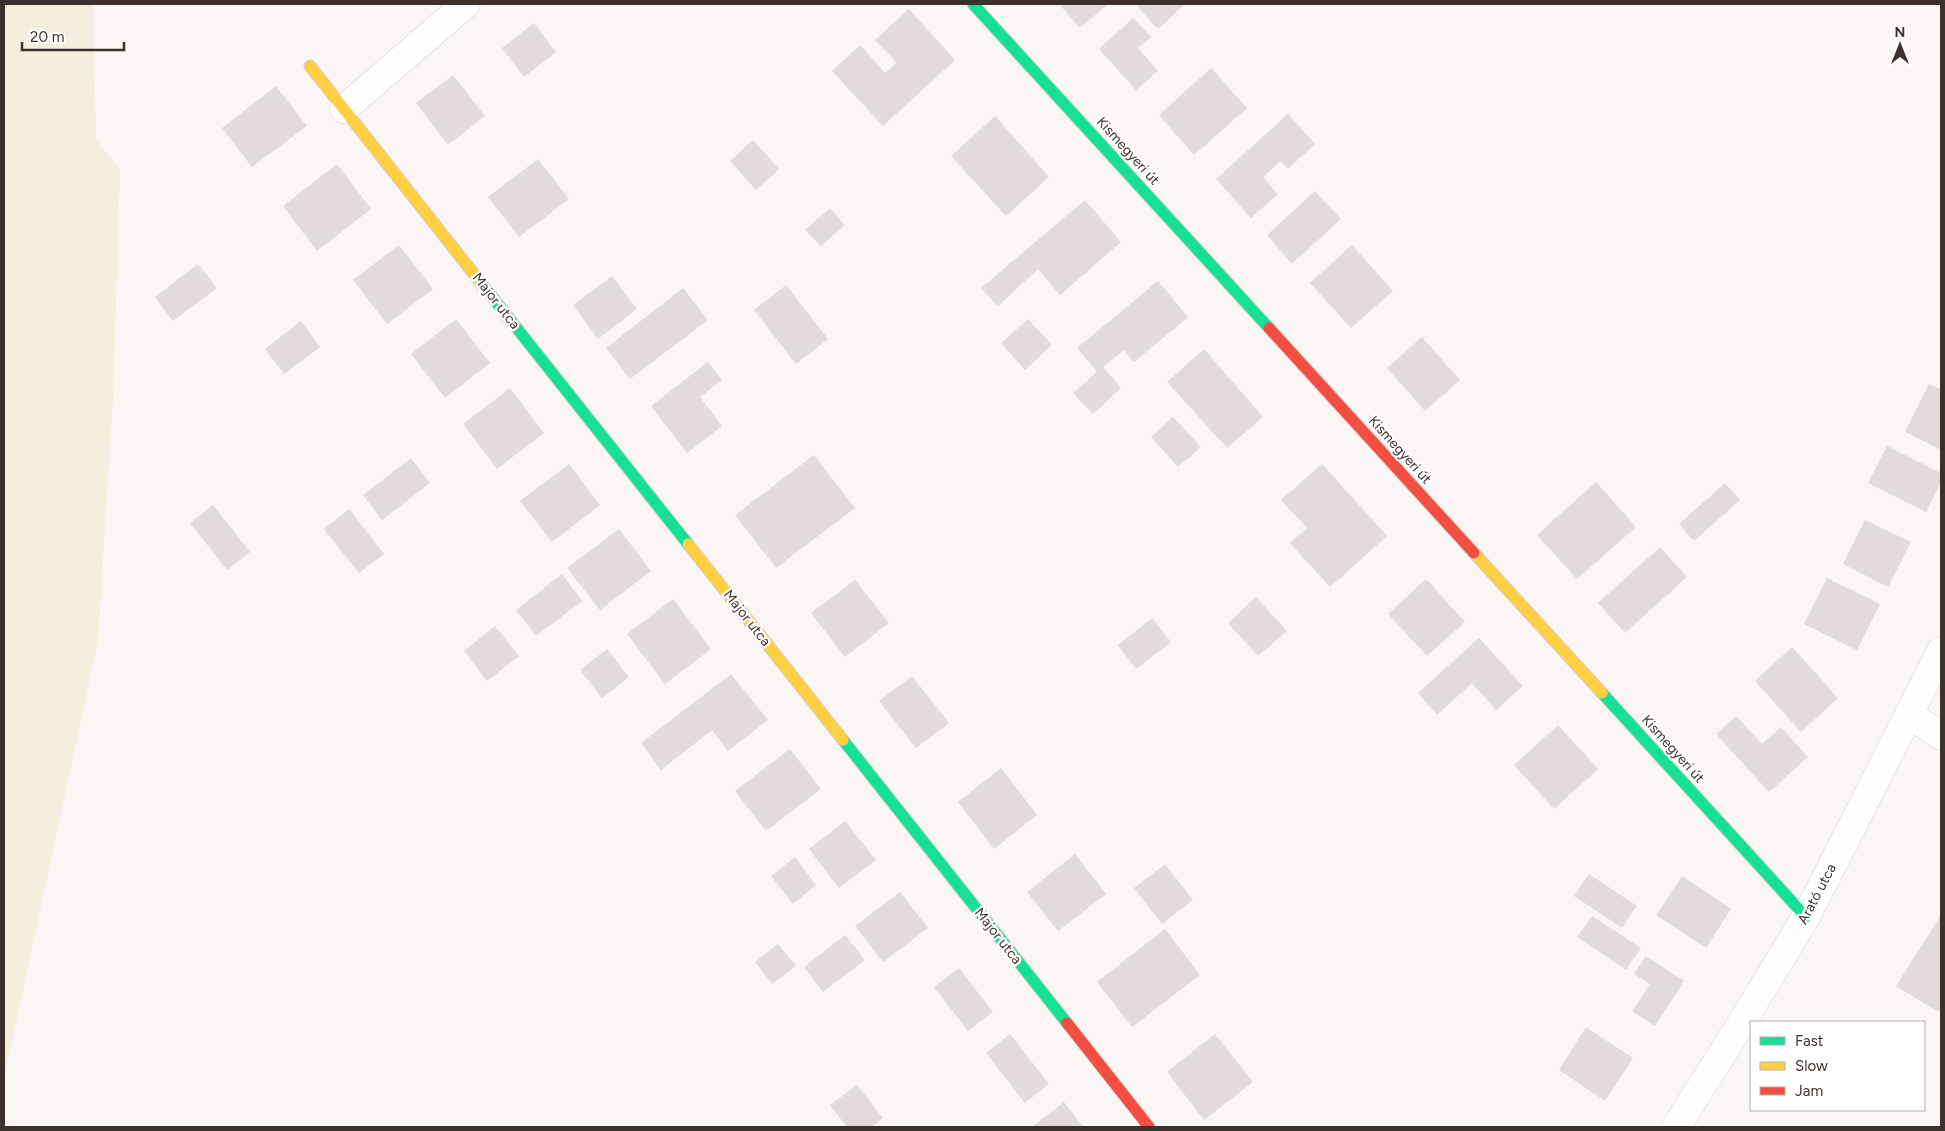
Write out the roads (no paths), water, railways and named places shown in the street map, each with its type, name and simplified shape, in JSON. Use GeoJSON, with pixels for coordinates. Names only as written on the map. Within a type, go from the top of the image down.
{"type":"FeatureCollection","features":[{"type":"Feature","properties":{"kind":"street"},"geometry":{"type":"LineString","coordinates":[[344,110],[466,4]]}},
{"type":"Feature","properties":{"kind":"street","name":"Kismegyeri út"},"geometry":{"type":"LineString","coordinates":[[973,4],[1806,917]]}},
{"type":"Feature","properties":{"kind":"street","name":"Major utca"},"geometry":{"type":"LineString","coordinates":[[310,66],[1149,1127]]}},
{"type":"Feature","properties":{"kind":"street","name":"Arató utca"},"geometry":{"type":"LineString","coordinates":[[1676,1127],[1806,917],[1941,652]]}},
{"type":"Feature","properties":{"kind":"street"},"geometry":{"type":"LineString","coordinates":[[1910,714],[1941,736]]}}]}
